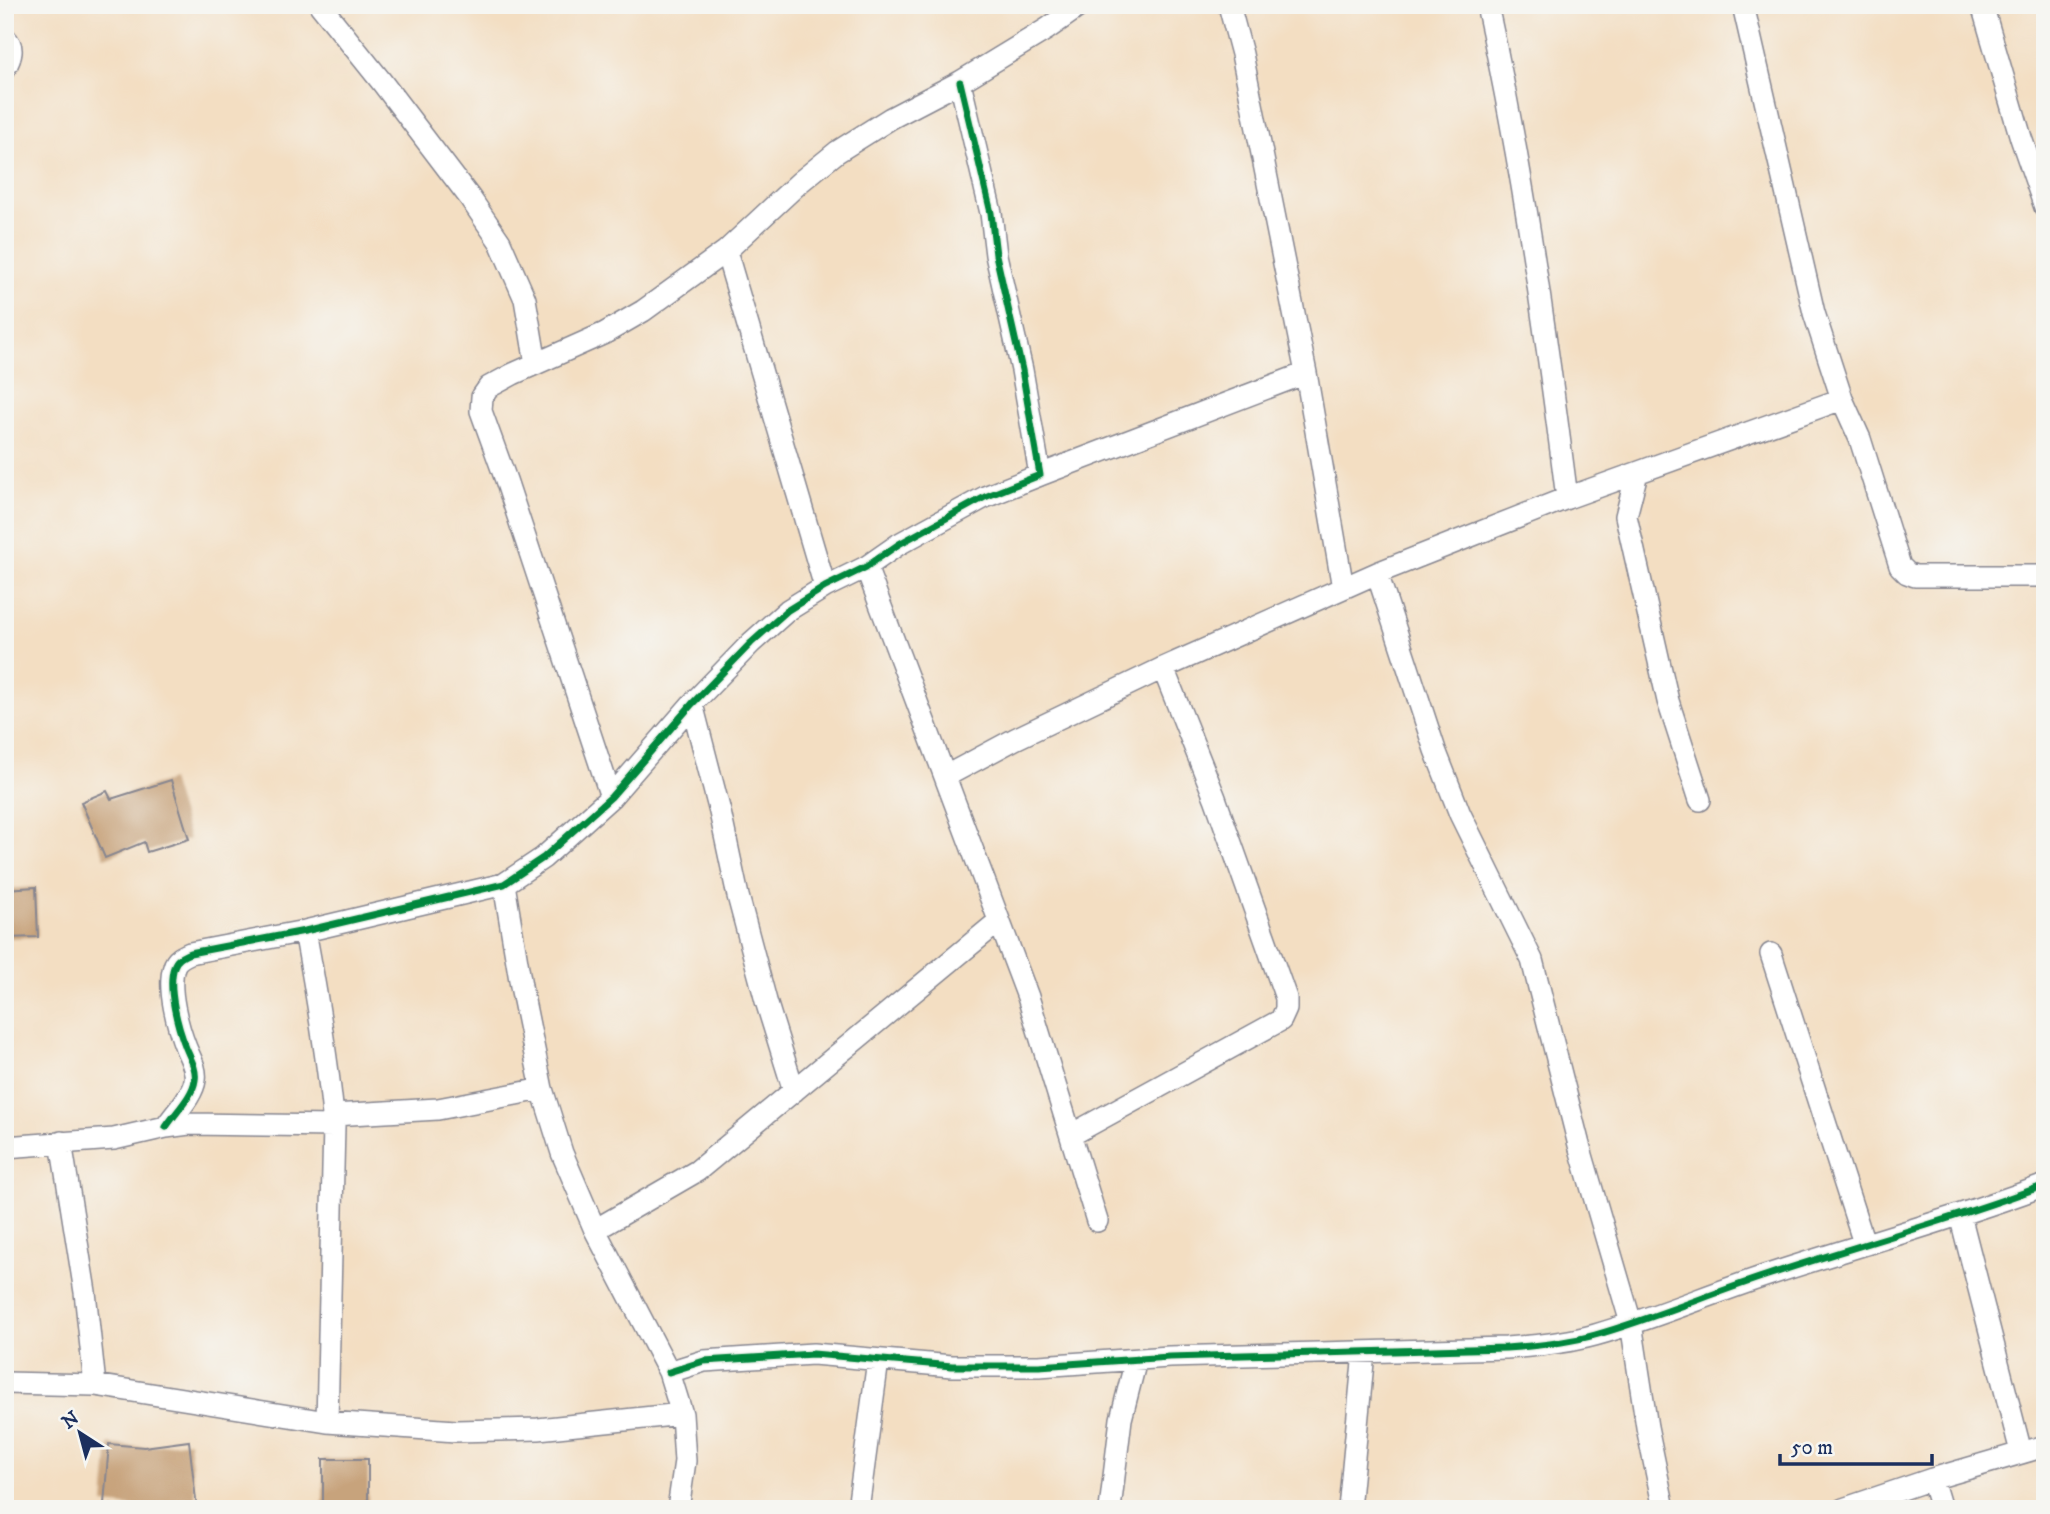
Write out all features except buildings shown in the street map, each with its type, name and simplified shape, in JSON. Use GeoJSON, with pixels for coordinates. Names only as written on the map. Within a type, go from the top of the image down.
{"type":"FeatureCollection","features":[{"type":"Feature","properties":{"kind":"street"},"geometry":{"type":"LineString","coordinates":[[320,5],[454,176],[500,242],[525,299],[536,364]]}},
{"type":"Feature","properties":{"kind":"street"},"geometry":{"type":"LineString","coordinates":[[611,797],[481,411],[482,397],[489,387],[605,333],[634,316],[726,251],[800,182],[837,152],[891,118],[960,82],[1081,5]]}},
{"type":"Feature","properties":{"kind":"street"},"geometry":{"type":"LineString","coordinates":[[1229,5],[1242,54],[1306,373],[1343,588]]}},
{"type":"Feature","properties":{"kind":"street"},"geometry":{"type":"LineString","coordinates":[[1487,5],[1503,80],[1542,306],[1567,498]]}},
{"type":"Feature","properties":{"kind":"street"},"geometry":{"type":"LineString","coordinates":[[1743,5],[1814,313],[1842,399],[1860,439],[1900,566],[1914,576],[2045,576]]}},
{"type":"Feature","properties":{"kind":"street"},"geometry":{"type":"LineString","coordinates":[[1982,5],[2021,138],[2045,207]]}},
{"type":"Feature","properties":{"kind":"street"},"geometry":{"type":"LineString","coordinates":[[5,38],[9,41],[12,52],[5,68]]}},
{"type":"Feature","properties":{"kind":"street"},"geometry":{"type":"LineString","coordinates":[[960,82],[991,213],[996,255],[1022,370],[1040,475]]}},
{"type":"Feature","properties":{"kind":"street"},"geometry":{"type":"LineString","coordinates":[[726,251],[825,587]]}},
{"type":"Feature","properties":{"kind":"street"},"geometry":{"type":"LineString","coordinates":[[166,1126],[190,1093],[195,1080],[194,1068],[172,995],[174,967],[180,958],[190,953],[305,931],[504,884],[543,858],[611,797],[692,704],[751,643],[788,610],[985,497],[1306,373]]}},
{"type":"Feature","properties":{"kind":"street"},"geometry":{"type":"LineString","coordinates":[[946,776],[1163,668],[1377,573],[1599,486],[1842,399]]}},
{"type":"Feature","properties":{"kind":"street"},"geometry":{"type":"LineString","coordinates":[[1637,472],[1626,516],[1668,701],[1700,800]]}},
{"type":"Feature","properties":{"kind":"street"},"geometry":{"type":"LineString","coordinates":[[1599,486],[1626,516]]}},
{"type":"Feature","properties":{"kind":"street"},"geometry":{"type":"LineString","coordinates":[[866,567],[1028,997],[1097,1221]]}},
{"type":"Feature","properties":{"kind":"street"},"geometry":{"type":"LineString","coordinates":[[1377,573],[1435,750],[1460,814],[1532,960],[1579,1145],[1630,1323],[1664,1509]]}},
{"type":"Feature","properties":{"kind":"street"},"geometry":{"type":"LineString","coordinates":[[1071,1135],[1281,1020],[1286,1009],[1286,998],[1271,952],[1215,798],[1163,668]]}},
{"type":"Feature","properties":{"kind":"street"},"geometry":{"type":"LineString","coordinates":[[692,704],[738,895],[766,1001],[794,1091]]}},
{"type":"Feature","properties":{"kind":"street"},"geometry":{"type":"LineString","coordinates":[[504,884],[542,1089],[562,1153],[595,1230],[669,1372],[682,1414],[685,1461],[678,1509]]}},
{"type":"Feature","properties":{"kind":"street"},"geometry":{"type":"LineString","coordinates":[[595,1230],[697,1171],[999,921]]}},
{"type":"Feature","properties":{"kind":"street"},"geometry":{"type":"LineString","coordinates":[[305,931],[323,1034],[334,1120],[327,1422]]}},
{"type":"Feature","properties":{"kind":"street"},"geometry":{"type":"LineString","coordinates":[[1771,954],[1864,1243]]}},
{"type":"Feature","properties":{"kind":"street"},"geometry":{"type":"LineString","coordinates":[[5,1147],[114,1139],[166,1126],[334,1120],[438,1110],[542,1089]]}},
{"type":"Feature","properties":{"kind":"street"},"geometry":{"type":"LineString","coordinates":[[61,1142],[85,1292],[95,1385]]}},
{"type":"Feature","properties":{"kind":"street"},"geometry":{"type":"LineString","coordinates":[[669,1372],[704,1361],[813,1354],[976,1366],[1039,1366],[1169,1357],[1545,1345],[1594,1335],[1864,1243],[1993,1205],[2045,1185]]}},
{"type":"Feature","properties":{"kind":"street"},"geometry":{"type":"LineString","coordinates":[[1960,1215],[2021,1452]]}},
{"type":"Feature","properties":{"kind":"street"},"geometry":{"type":"LineString","coordinates":[[1349,1509],[1364,1352]]}},
{"type":"Feature","properties":{"kind":"street"},"geometry":{"type":"LineString","coordinates":[[858,1509],[878,1360]]}},
{"type":"Feature","properties":{"kind":"street"},"geometry":{"type":"LineString","coordinates":[[1110,1509],[1121,1419],[1136,1360]]}},
{"type":"Feature","properties":{"kind":"street"},"geometry":{"type":"LineString","coordinates":[[5,1382],[95,1385],[327,1422],[456,1431],[538,1429],[682,1414]]}},
{"type":"Feature","properties":{"kind":"street"},"geometry":{"type":"LineString","coordinates":[[1843,1509],[1932,1479],[2045,1446]]}},
{"type":"Feature","properties":{"kind":"street"},"geometry":{"type":"LineString","coordinates":[[1932,1479],[1941,1509]]}},
{"type":"Feature","properties":{"kind":"cycle path"},"geometry":{"type":"LineString","coordinates":[[166,1127],[191,1092],[195,1076],[174,1008],[172,976],[175,964],[180,958],[190,953],[305,931],[504,884],[543,858],[611,797],[692,704],[751,643],[788,610],[985,497],[1040,475],[1022,370],[996,255],[991,213],[960,82]]}},
{"type":"Feature","properties":{"kind":"cycle path"},"geometry":{"type":"LineString","coordinates":[[669,1372],[704,1361],[813,1354],[952,1366],[1039,1366],[1169,1357],[1506,1348],[1551,1344],[1617,1328],[1749,1281],[2045,1185]]}}]}
